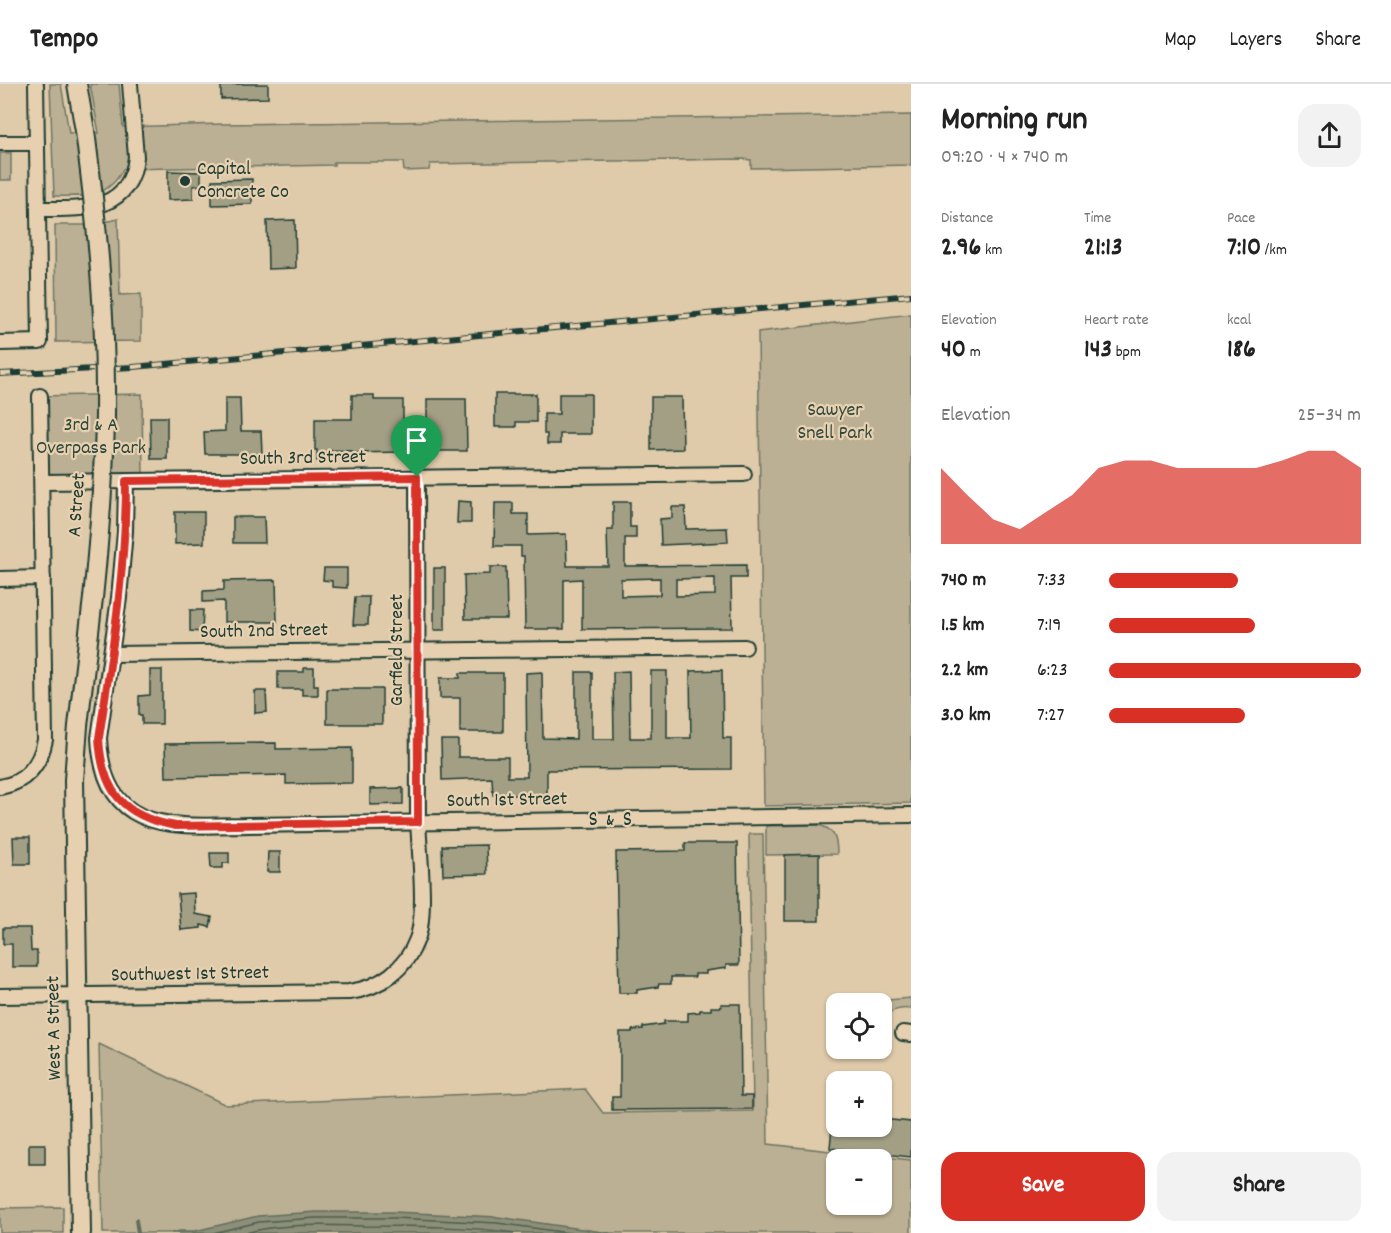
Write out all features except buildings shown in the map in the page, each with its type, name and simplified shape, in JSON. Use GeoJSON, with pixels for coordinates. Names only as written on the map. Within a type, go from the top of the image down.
{"type":"FeatureCollection","features":[{"type":"Feature","properties":{"kind":"main road","name":"A Street"},"geometry":{"type":"LineString","coordinates":[[74,822],[76,742],[101,510],[105,390],[99,247],[77,84]]}},
{"type":"Feature","properties":{"kind":"main road","name":"West A Street"},"geometry":{"type":"LineString","coordinates":[[74,822],[81,1233]]}},
{"type":"Feature","properties":{"kind":"street"},"geometry":{"type":"LineString","coordinates":[[0,343],[40,342],[36,84]]}},
{"type":"Feature","properties":{"kind":"street"},"geometry":{"type":"LineString","coordinates":[[38,209],[79,209],[100,206],[113,200],[128,184],[136,157],[130,84]]}},
{"type":"Feature","properties":{"kind":"street"},"geometry":{"type":"LineString","coordinates":[[0,143],[37,143]]}},
{"type":"Feature","properties":{"kind":"street","name":"A Street"},"geometry":{"type":"LineString","coordinates":[[0,787],[15,783],[26,776],[37,763],[45,740],[40,396]]}},
{"type":"Feature","properties":{"kind":"street","name":"South 3rd Street"},"geometry":{"type":"LineString","coordinates":[[42,482],[744,474]]}},
{"type":"Feature","properties":{"kind":"street","name":"Garfield Street"},"geometry":{"type":"LineString","coordinates":[[379,984],[399,967],[416,942],[420,931],[417,477]]}},
{"type":"Feature","properties":{"kind":"street"},"geometry":{"type":"LineString","coordinates":[[112,654],[123,563],[126,481]]}},
{"type":"Feature","properties":{"kind":"street"},"geometry":{"type":"LineString","coordinates":[[0,579],[43,578]]}},
{"type":"Feature","properties":{"kind":"street","name":"South 2nd Street"},"geometry":{"type":"LineString","coordinates":[[112,654],[745,647]]}},
{"type":"Feature","properties":{"kind":"street","name":"South 1st Street"},"geometry":{"type":"LineString","coordinates":[[112,654],[99,738],[104,775],[112,791],[125,805],[141,816],[158,823],[176,826],[911,815]]}},
{"type":"Feature","properties":{"kind":"street","name":"Southwest 1st Street"},"geometry":{"type":"LineString","coordinates":[[0,996],[339,993],[360,991],[379,984]]}},
{"type":"Feature","properties":{"kind":"green space"},"geometry":{"type":"Polygon","coordinates":[[[50,84],[61,84],[69,133],[99,133],[90,84],[119,84],[123,127],[911,115],[911,165],[751,168],[751,160],[743,159],[430,164],[429,170],[404,171],[403,162],[123,169],[117,179],[102,191],[85,196],[54,196],[50,84]]]}},
{"type":"Feature","properties":{"kind":"green space"},"geometry":{"type":"Polygon","coordinates":[[[0,153],[11,153],[11,180],[0,180],[0,153]]]}},
{"type":"Feature","properties":{"kind":"green space"},"geometry":{"type":"Polygon","coordinates":[[[118,219],[120,295],[141,294],[141,341],[56,342],[55,225],[93,225],[118,219]]]}},
{"type":"Feature","properties":{"kind":"green space","name":"Sawyer Snell Park"},"geometry":{"type":"Polygon","coordinates":[[[911,314],[911,803],[764,806],[758,332],[911,314]]]}},
{"type":"Feature","properties":{"kind":"green space","name":"3rd & A Overpass Park"},"geometry":{"type":"Polygon","coordinates":[[[142,394],[143,481],[42,482],[40,396],[142,394]]]}},
{"type":"Feature","properties":{"kind":"green space"},"geometry":{"type":"Polygon","coordinates":[[[816,825],[831,831],[836,843],[837,854],[766,855],[766,826],[816,825]]]}},
{"type":"Feature","properties":{"kind":"green space"},"geometry":{"type":"Polygon","coordinates":[[[749,834],[763,834],[768,1144],[826,1150],[826,1215],[892,1215],[892,1158],[911,1160],[911,1233],[103,1233],[99,1044],[226,1105],[585,1089],[603,1113],[753,1111],[749,834]]]}},
{"type":"Feature","properties":{"kind":"green space"},"geometry":{"type":"Polygon","coordinates":[[[911,998],[911,1009],[903,1008],[892,1011],[892,1000],[911,998]]]}},
{"type":"Feature","properties":{"kind":"green space"},"geometry":{"type":"Polygon","coordinates":[[[63,1207],[63,1233],[0,1233],[0,1208],[63,1207]]]}},
{"type":"Feature","properties":{"kind":"water"},"geometry":{"type":"Polygon","coordinates":[[[316,1212],[394,1212],[498,1217],[610,1233],[171,1233],[195,1231],[258,1216],[316,1212]]]}},
{"type":"Feature","properties":{"kind":"waterway"},"geometry":{"type":"LineString","coordinates":[[136,1220],[138,1233]]}},
{"type":"Feature","properties":{"kind":"railway"},"geometry":{"type":"LineString","coordinates":[[0,374],[133,367],[911,295]]}},
{"type":"Feature","properties":{"kind":"place","name":"Capital Concrete Co"},"geometry":{"type":"Point","coordinates":[185,181]}},
{"type":"Feature","properties":{"kind":"district","name":"S & S"},"geometry":{"type":"Point","coordinates":[611,821]}},
{"type":"Feature","properties":{"kind":"route"},"geometry":{"type":"LineString","coordinates":[[417,477],[418,822],[176,826],[158,823],[141,816],[125,805],[112,791],[104,775],[99,738],[119,598],[125,532],[126,481],[417,477]]}}]}
